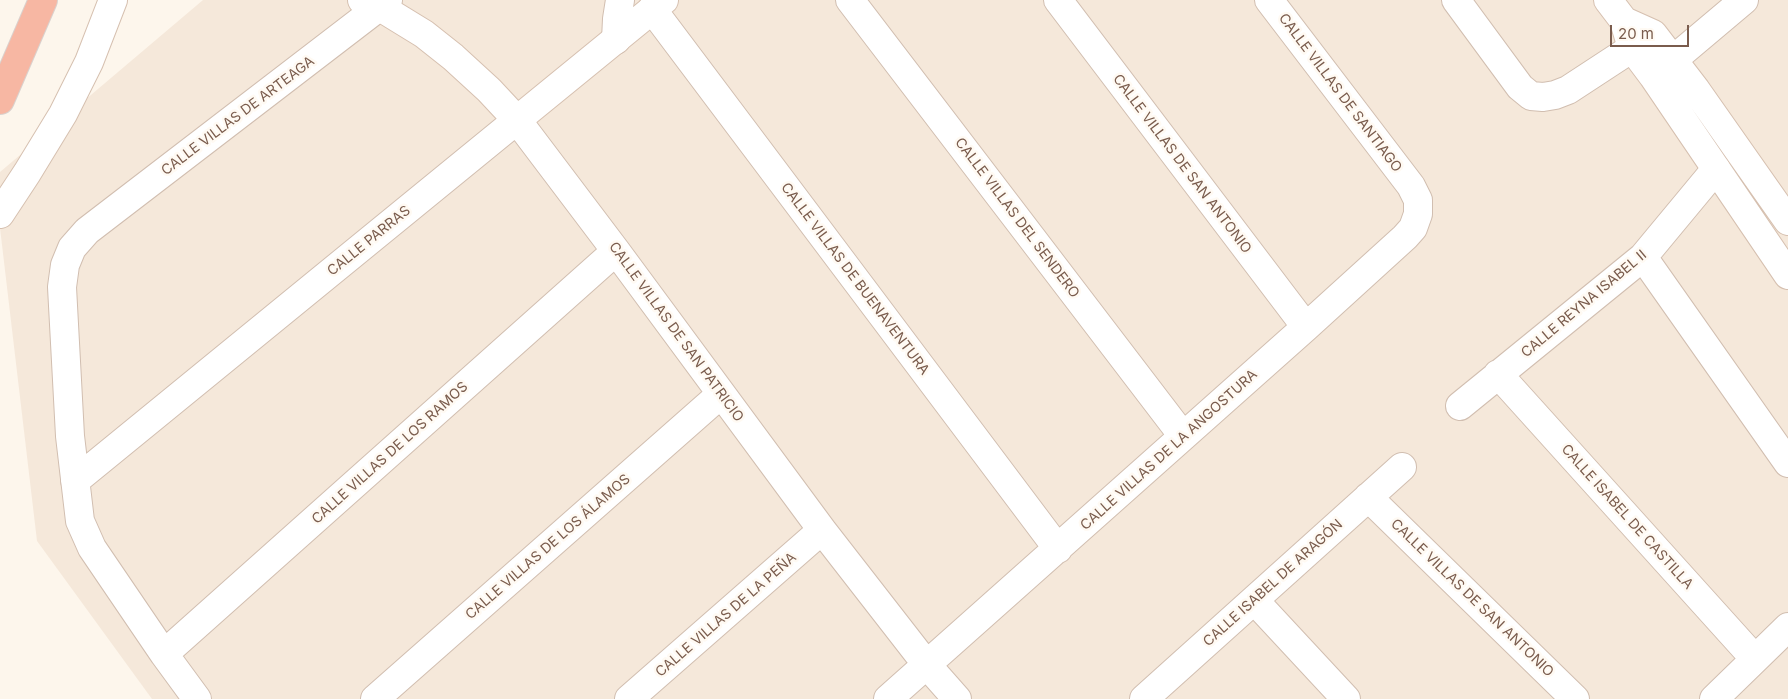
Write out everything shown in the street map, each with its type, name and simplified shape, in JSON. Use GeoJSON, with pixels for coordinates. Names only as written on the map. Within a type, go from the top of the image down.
{"type":"FeatureCollection","features":[{"type":"Feature","properties":{"kind":"highway"},"geometry":{"type":"LineString","coordinates":[[0,100],[43,0]]}},
{"type":"Feature","properties":{"kind":"street"},"geometry":{"type":"LineString","coordinates":[[0,214],[63,114],[89,62],[113,0]]}},
{"type":"Feature","properties":{"kind":"street"},"geometry":{"type":"LineString","coordinates":[[616,40],[620,0]]}},
{"type":"Feature","properties":{"kind":"street","name":"CALLE VILLAS DEL SENDERO"},"geometry":{"type":"LineString","coordinates":[[850,0],[1183,436]]}},
{"type":"Feature","properties":{"kind":"street","name":"CALLE VILLAS DE SAN ANTONIO"},"geometry":{"type":"LineString","coordinates":[[1058,0],[1306,328]]}},
{"type":"Feature","properties":{"kind":"street","name":"CALLE VILLAS DE SANTIAGO"},"geometry":{"type":"LineString","coordinates":[[1269,0],[1411,186]]}},
{"type":"Feature","properties":{"kind":"street"},"geometry":{"type":"LineString","coordinates":[[1456,0],[1520,87],[1531,96],[1549,96],[1568,90],[1642,41]]}},
{"type":"Feature","properties":{"kind":"street"},"geometry":{"type":"LineString","coordinates":[[1608,0],[1663,68],[1716,169],[1788,275]]}},
{"type":"Feature","properties":{"kind":"street"},"geometry":{"type":"LineString","coordinates":[[1663,68],[1744,0]]}},
{"type":"Feature","properties":{"kind":"street","name":"CALLE VILLAS DE SAN PATRICIO"},"geometry":{"type":"LineString","coordinates":[[377,2],[454,57],[517,120],[822,530],[927,665],[957,699]]}},
{"type":"Feature","properties":{"kind":"street","name":"CALLE VILLAS DE ARTEAGA"},"geometry":{"type":"LineString","coordinates":[[197,699],[92,548],[80,521],[70,436],[62,287],[65,265],[72,248],[87,231],[377,2]]}},
{"type":"Feature","properties":{"kind":"street","name":"CALLE PARRAS"},"geometry":{"type":"LineString","coordinates":[[74,481],[658,4]]}},
{"type":"Feature","properties":{"kind":"street","name":"CALLE VILLAS DE BUENAVENTURA"},"geometry":{"type":"LineString","coordinates":[[658,4],[1058,549]]}},
{"type":"Feature","properties":{"kind":"street"},"geometry":{"type":"LineString","coordinates":[[1663,68],[1696,90],[1788,221]]}},
{"type":"Feature","properties":{"kind":"street","name":"CALLE REYNA ISABEL II"},"geometry":{"type":"LineString","coordinates":[[1460,406],[1643,257],[1716,169]]}},
{"type":"Feature","properties":{"kind":"street","name":"CALLE VILLAS DE LA ANGOSTURA"},"geometry":{"type":"LineString","coordinates":[[888,699],[1306,328],[1405,237],[1412,228],[1418,214],[1418,200],[1411,186]]}},
{"type":"Feature","properties":{"kind":"street","name":"CALLE VILLAS DE LOS RAMOS"},"geometry":{"type":"LineString","coordinates":[[164,654],[616,251]]}},
{"type":"Feature","properties":{"kind":"street"},"geometry":{"type":"LineString","coordinates":[[1643,257],[1788,463]]}},
{"type":"Feature","properties":{"kind":"street","name":"CALLE ISABEL DE CASTILLA"},"geometry":{"type":"LineString","coordinates":[[1498,374],[1755,660]]}},
{"type":"Feature","properties":{"kind":"street","name":"CALLE VILLAS DE LOS ÁLAMOS"},"geometry":{"type":"LineString","coordinates":[[375,699],[721,394]]}},
{"type":"Feature","properties":{"kind":"street","name":"CALLE ISABEL DE ARAGÓN"},"geometry":{"type":"LineString","coordinates":[[1144,699],[1402,467]]}},
{"type":"Feature","properties":{"kind":"street","name":"CALLE VILLAS DE SAN ANTONIO"},"geometry":{"type":"LineString","coordinates":[[1368,497],[1575,699]]}},
{"type":"Feature","properties":{"kind":"street","name":"CALLE VILLAS DE LA PEÑA"},"geometry":{"type":"LineString","coordinates":[[629,699],[822,530]]}},
{"type":"Feature","properties":{"kind":"street"},"geometry":{"type":"LineString","coordinates":[[1254,600],[1346,699]]}},
{"type":"Feature","properties":{"kind":"street"},"geometry":{"type":"LineString","coordinates":[[1714,699],[1788,627]]}},
{"type":"Feature","properties":{"kind":"shaded area"},"geometry":{"type":"Polygon","coordinates":[[[203,0],[1788,0],[1788,699],[152,699],[37,541],[0,228],[0,172],[203,0]]]}}]}
